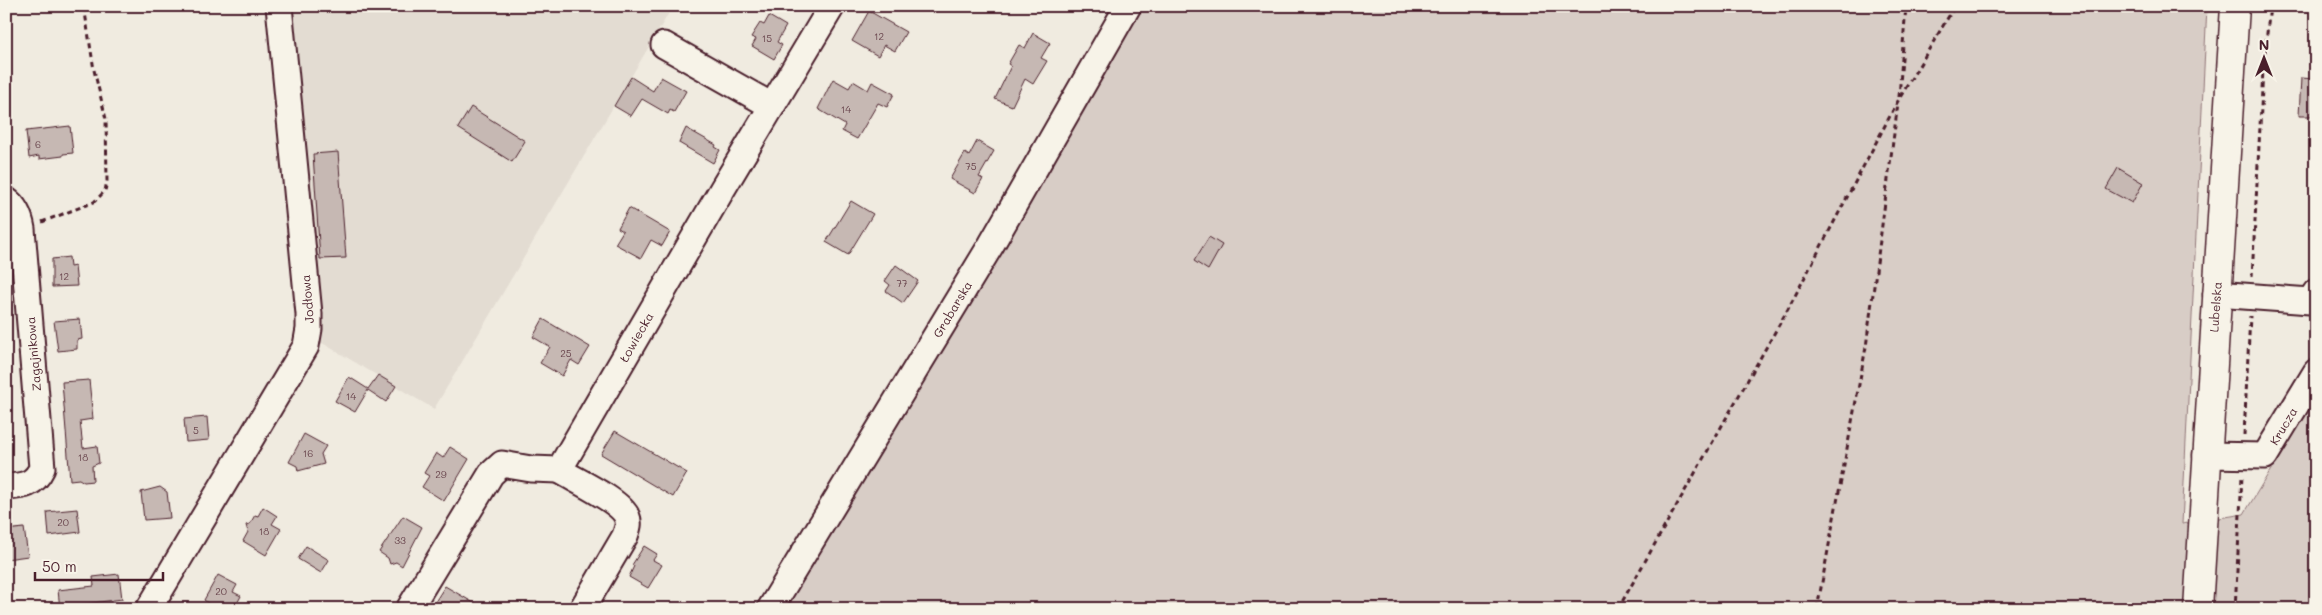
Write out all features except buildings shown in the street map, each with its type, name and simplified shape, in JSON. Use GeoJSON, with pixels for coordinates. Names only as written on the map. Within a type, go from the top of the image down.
{"type":"FeatureCollection","features":[{"type":"Feature","properties":{"kind":"main road","name":"Lubelska"},"geometry":{"type":"LineString","coordinates":[[2198,609],[2235,6]]}},
{"type":"Feature","properties":{"kind":"street","name":"Jodłowa"},"geometry":{"type":"LineString","coordinates":[[148,609],[306,346],[308,338],[309,314],[279,6]]}},
{"type":"Feature","properties":{"kind":"street","name":"Łowiecka"},"geometry":{"type":"LineString","coordinates":[[559,470],[832,6]]}},
{"type":"Feature","properties":{"kind":"street","name":"Grabarska"},"geometry":{"type":"LineString","coordinates":[[770,609],[992,245],[1128,6]]}},
{"type":"Feature","properties":{"kind":"street"},"geometry":{"type":"LineString","coordinates":[[664,44],[772,106]]}},
{"type":"Feature","properties":{"kind":"street","name":"Zagajnikowa"},"geometry":{"type":"LineString","coordinates":[[6,200],[12,204],[18,214],[22,229],[42,468],[32,484],[6,487]]}},
{"type":"Feature","properties":{"kind":"street"},"geometry":{"type":"LineString","coordinates":[[2216,294],[2310,301],[2316,292]]}},
{"type":"Feature","properties":{"kind":"street","name":"Krucza"},"geometry":{"type":"LineString","coordinates":[[2206,455],[2265,456],[2316,372]]}},
{"type":"Feature","properties":{"kind":"street"},"geometry":{"type":"LineString","coordinates":[[409,609],[491,474],[502,464],[531,469],[559,470],[619,507],[627,516],[629,526],[625,536],[582,609]]}},
{"type":"Feature","properties":{"kind":"path"},"geometry":{"type":"LineString","coordinates":[[22,229],[94,202],[105,191],[107,182],[106,119],[94,70],[84,6]]}},
{"type":"Feature","properties":{"kind":"path"},"geometry":{"type":"LineString","coordinates":[[1817,609],[1866,347],[1899,99],[1906,6]]}},
{"type":"Feature","properties":{"kind":"path"},"geometry":{"type":"LineString","coordinates":[[1618,609],[1788,309],[1899,99],[1955,6]]}},
{"type":"Feature","properties":{"kind":"shaded area"},"geometry":{"type":"Polygon","coordinates":[[[289,6],[673,6],[434,409],[319,341],[289,6]]]}},
{"type":"Feature","properties":{"kind":"shaded area"},"geometry":{"type":"Polygon","coordinates":[[[1133,6],[2207,6],[2182,524],[2244,514],[2316,395],[2316,609],[775,609],[1133,6]]]}}]}
